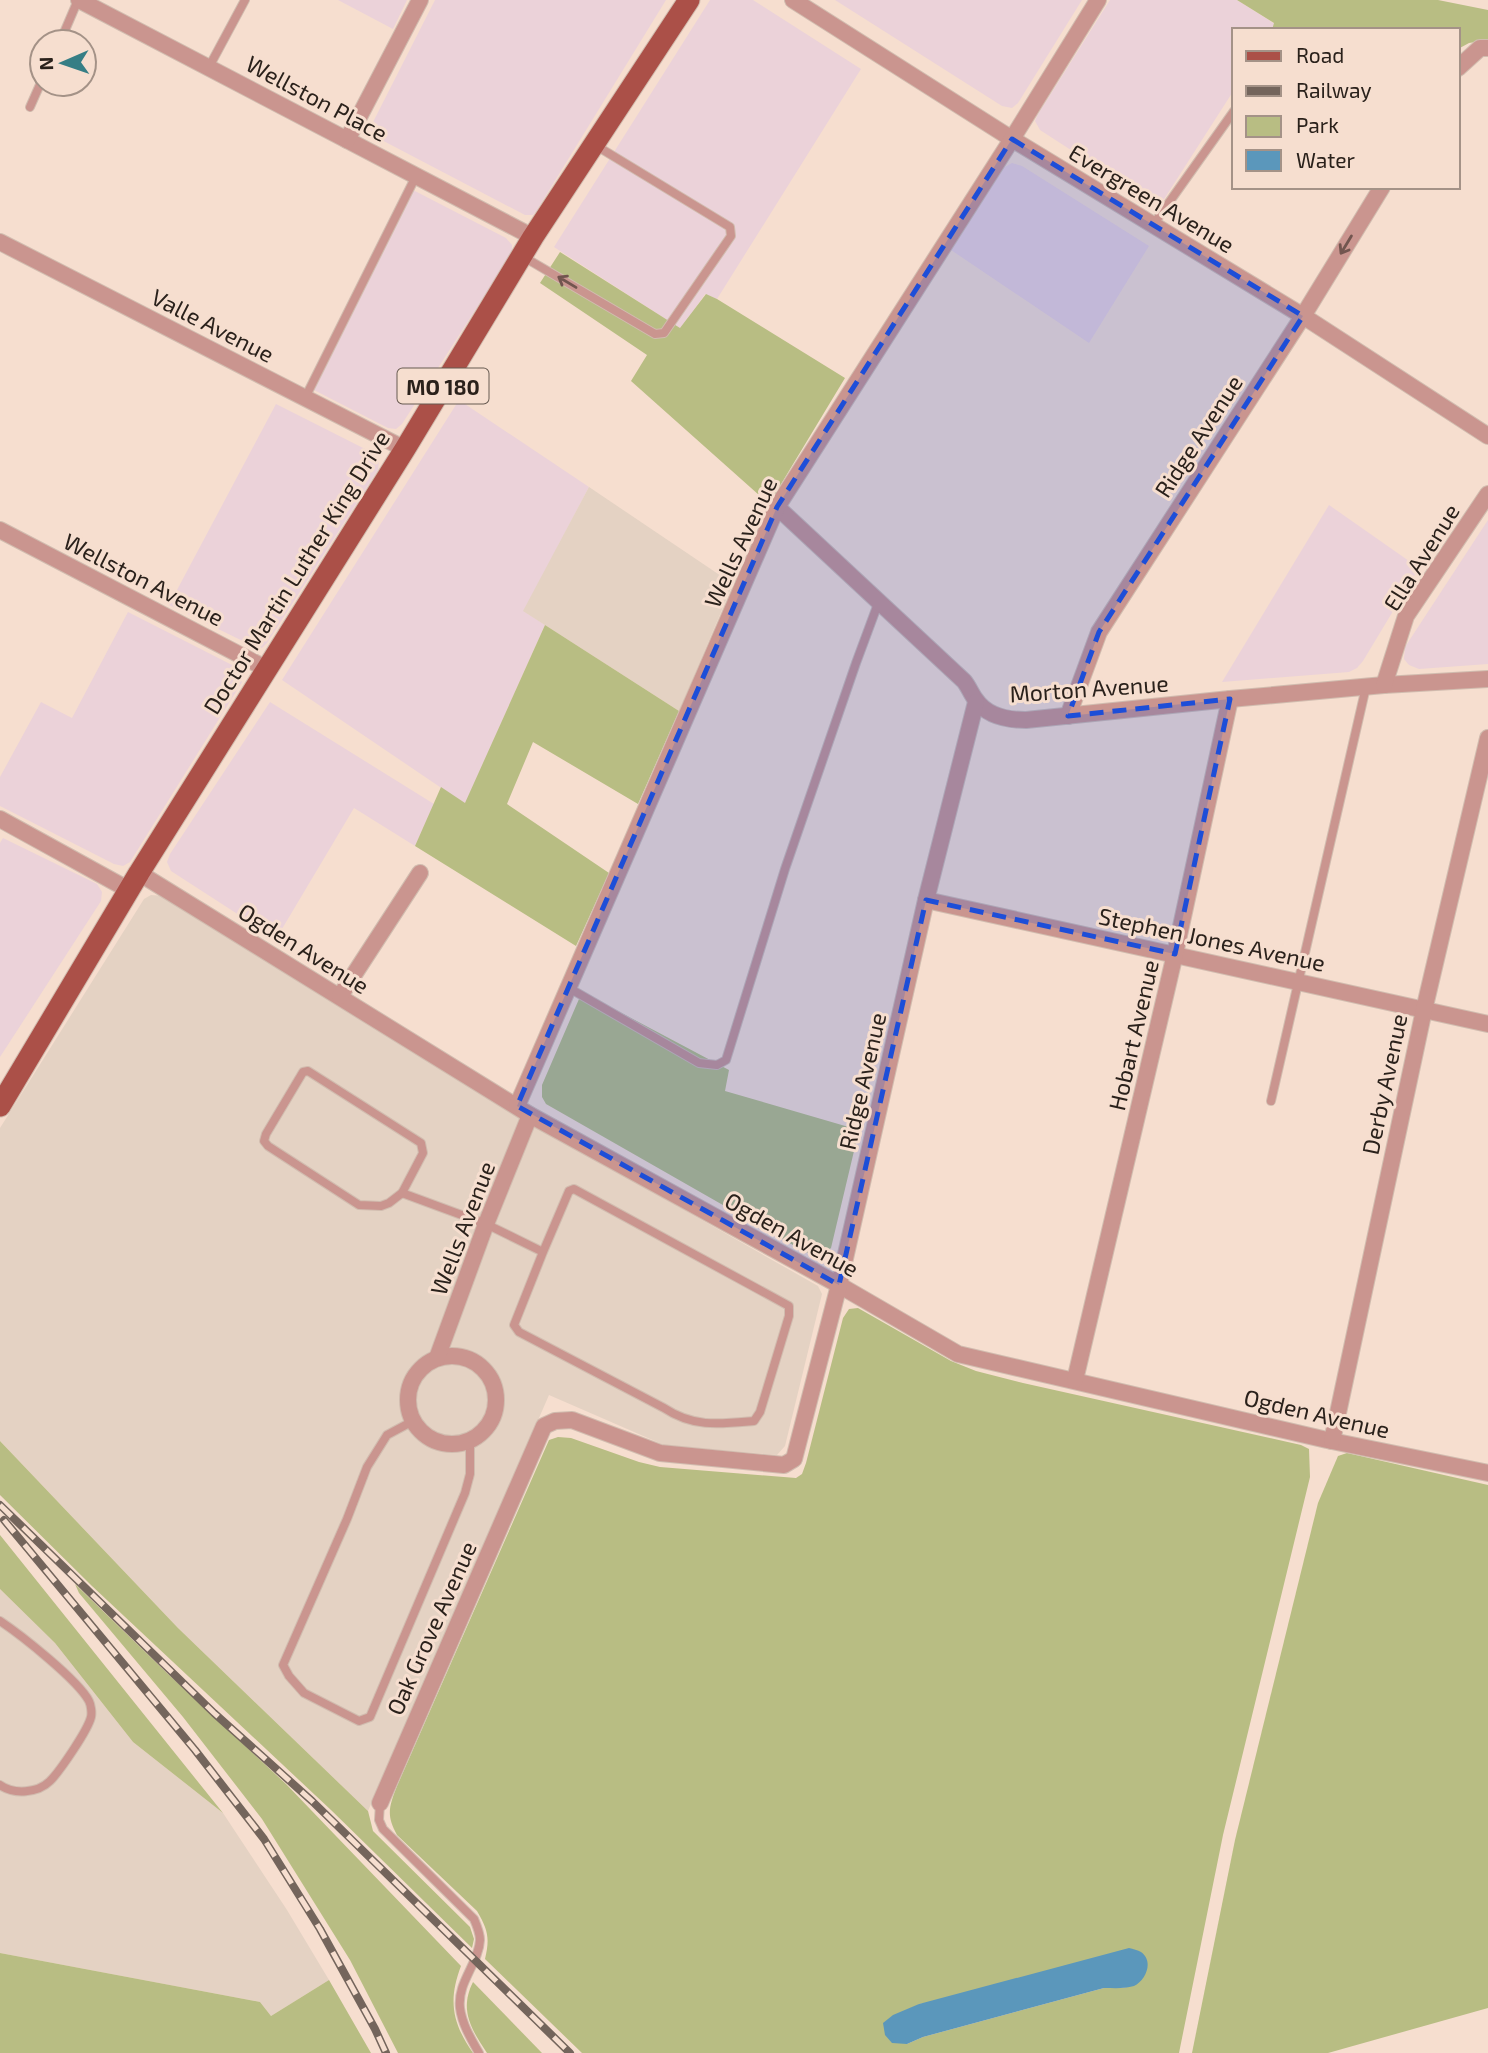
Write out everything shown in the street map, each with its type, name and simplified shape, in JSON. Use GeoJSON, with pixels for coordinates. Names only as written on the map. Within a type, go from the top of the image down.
{"type":"FeatureCollection","features":[{"type":"Feature","properties":{"kind":"main road","name":"Doctor Martin Luther King Drive"},"geometry":{"type":"LineString","coordinates":[[0,1105],[134,881],[405,449],[533,237],[689,0]]}},
{"type":"Feature","properties":{"kind":"street","name":"Wellston Place"},"geometry":{"type":"LineString","coordinates":[[78,0],[533,237]]}},
{"type":"Feature","properties":{"kind":"street"},"geometry":{"type":"LineString","coordinates":[[346,140],[420,0]]}},
{"type":"Feature","properties":{"kind":"street","name":"Evergreen Avenue"},"geometry":{"type":"LineString","coordinates":[[793,0],[1012,139],[1303,316],[1488,436]]}},
{"type":"Feature","properties":{"kind":"street","name":"Wells Avenue"},"geometry":{"type":"LineString","coordinates":[[437,1358],[569,988],[778,507],[1098,0]]}},
{"type":"Feature","properties":{"kind":"street"},"geometry":{"type":"LineString","coordinates":[[1460,66],[1480,48],[1488,48]]}},
{"type":"Feature","properties":{"kind":"street","name":"Ridge Avenue"},"geometry":{"type":"LineString","coordinates":[[1068,716],[1099,632],[1303,316],[1381,189]]}},
{"type":"Feature","properties":{"kind":"street","name":"Valle Avenue"},"geometry":{"type":"LineString","coordinates":[[0,242],[405,449]]}},
{"type":"Feature","properties":{"kind":"street","name":"Ella Avenue"},"geometry":{"type":"LineString","coordinates":[[1384,685],[1406,616],[1488,494]]}},
{"type":"Feature","properties":{"kind":"street","name":"Morton Avenue"},"geometry":{"type":"LineString","coordinates":[[778,507],[964,681],[976,702],[999,717],[1014,720],[1068,716],[1384,685],[1488,679]]}},
{"type":"Feature","properties":{"kind":"street","name":"Wellston Avenue"},"geometry":{"type":"LineString","coordinates":[[0,530],[267,669]]}},
{"type":"Feature","properties":{"kind":"street","name":"Hobart Avenue"},"geometry":{"type":"LineString","coordinates":[[1075,1380],[1175,954],[1230,699]]}},
{"type":"Feature","properties":{"kind":"street","name":"Ridge Avenue"},"geometry":{"type":"LineString","coordinates":[[784,1465],[794,1458],[839,1285],[926,900],[976,702]]}},
{"type":"Feature","properties":{"kind":"street","name":"Derby Avenue"},"geometry":{"type":"LineString","coordinates":[[1332,1441],[1424,1010],[1488,738]]}},
{"type":"Feature","properties":{"kind":"street","name":"Ogden Avenue"},"geometry":{"type":"LineString","coordinates":[[2,825],[134,881],[340,996],[524,1110],[958,1354],[1332,1441],[1488,1473]]}},
{"type":"Feature","properties":{"kind":"street"},"geometry":{"type":"LineString","coordinates":[[340,996],[420,873]]}},
{"type":"Feature","properties":{"kind":"street","name":"Stephen Jones Avenue"},"geometry":{"type":"LineString","coordinates":[[926,900],[1488,1024]]}},
{"type":"Feature","properties":{"kind":"street"},"geometry":{"type":"LineString","coordinates":[[465,1357],[488,1374],[494,1386],[494,1414],[488,1427],[478,1437],[464,1443],[449,1445],[422,1433],[413,1421],[408,1406],[414,1377],[424,1366],[437,1358],[465,1357]]}},
{"type":"Feature","properties":{"kind":"street","name":"Oak Grove Avenue"},"geometry":{"type":"LineString","coordinates":[[380,1803],[544,1426],[555,1421],[572,1420],[660,1453],[784,1465]]}},
{"type":"Feature","properties":{"kind":"lane"},"geometry":{"type":"LineString","coordinates":[[66,28],[78,0]]}},
{"type":"Feature","properties":{"kind":"lane"},"geometry":{"type":"LineString","coordinates":[[209,67],[246,0]]}},
{"type":"Feature","properties":{"kind":"lane"},"geometry":{"type":"LineString","coordinates":[[30,107],[34,98]]}},
{"type":"Feature","properties":{"kind":"lane"},"geometry":{"type":"LineString","coordinates":[[1153,225],[1232,114]]}},
{"type":"Feature","properties":{"kind":"lane"},"geometry":{"type":"LineString","coordinates":[[522,256],[655,334],[664,333],[731,236],[730,227],[594,145]]}},
{"type":"Feature","properties":{"kind":"lane"},"geometry":{"type":"LineString","coordinates":[[305,398],[416,176]]}},
{"type":"Feature","properties":{"kind":"lane"},"geometry":{"type":"LineString","coordinates":[[569,988],[699,1063],[717,1065],[726,1060],[785,869],[879,601]]}},
{"type":"Feature","properties":{"kind":"lane"},"geometry":{"type":"LineString","coordinates":[[1272,1101],[1366,687]]}},
{"type":"Feature","properties":{"kind":"lane"},"geometry":{"type":"LineString","coordinates":[[308,1071],[421,1143],[424,1153],[402,1193],[382,1206],[359,1205],[268,1146],[264,1141],[266,1133],[303,1072],[308,1071]]}},
{"type":"Feature","properties":{"kind":"lane"},"geometry":{"type":"LineString","coordinates":[[574,1189],[789,1306],[789,1316],[760,1412],[754,1421],[710,1425],[678,1417],[519,1332],[514,1325],[543,1252],[569,1191],[574,1189]]}},
{"type":"Feature","properties":{"kind":"lane"},"geometry":{"type":"LineString","coordinates":[[402,1193],[486,1224],[543,1252]]}},
{"type":"Feature","properties":{"kind":"lane"},"geometry":{"type":"LineString","coordinates":[[413,1421],[387,1435],[367,1467],[283,1665],[304,1693],[359,1721],[370,1717],[465,1493],[470,1474],[470,1440]]}},
{"type":"Feature","properties":{"kind":"lane"},"geometry":{"type":"LineString","coordinates":[[0,1621],[75,1685],[89,1701],[92,1715],[83,1735],[50,1782],[35,1790],[5,1788],[0,1785]]}},
{"type":"Feature","properties":{"kind":"lane","name":"Oak Grove Avenue"},"geometry":{"type":"LineString","coordinates":[[380,1803],[379,1820],[383,1829],[474,1919],[479,1931],[480,1943],[463,1984],[460,2006],[465,2026],[479,2053]]}},
{"type":"Feature","properties":{"kind":"highlighted area"},"geometry":{"type":"Polygon","coordinates":[[[1012,139],[1303,316],[1099,632],[1068,716],[1230,699],[1175,954],[926,900],[839,1285],[517,1106],[777,507],[1012,139]]]}},
{"type":"Feature","properties":{"kind":"shaded area"},"geometry":{"type":"Polygon","coordinates":[[[338,0],[407,0],[393,29],[338,0]]]}},
{"type":"Feature","properties":{"kind":"shaded area"},"geometry":{"type":"Polygon","coordinates":[[[435,0],[666,0],[533,215],[525,215],[374,136],[370,128],[435,0]]]}},
{"type":"Feature","properties":{"kind":"shaded area"},"geometry":{"type":"Polygon","coordinates":[[[710,0],[753,0],[861,69],[717,299],[705,294],[681,329],[554,247],[710,0]]]}},
{"type":"Feature","properties":{"kind":"shaded area"},"geometry":{"type":"Polygon","coordinates":[[[835,0],[1082,0],[1018,103],[1012,108],[1002,106],[835,0]]]}},
{"type":"Feature","properties":{"kind":"shaded area"},"geometry":{"type":"Polygon","coordinates":[[[1110,0],[1237,0],[1275,24],[1273,28],[1232,28],[1232,93],[1159,207],[1040,130],[1035,121],[1110,0]]]}},
{"type":"Feature","properties":{"kind":"shaded area"},"geometry":{"type":"Polygon","coordinates":[[[1012,163],[1022,166],[1149,246],[1089,343],[951,250],[1003,168],[1012,163]]]}},
{"type":"Feature","properties":{"kind":"shaded area"},"geometry":{"type":"Polygon","coordinates":[[[413,190],[506,238],[512,245],[512,253],[402,424],[396,429],[388,428],[314,390],[413,190]]]}},
{"type":"Feature","properties":{"kind":"shaded area"},"geometry":{"type":"Polygon","coordinates":[[[459,400],[589,487],[524,611],[545,625],[465,804],[282,680],[459,400]]]}},
{"type":"Feature","properties":{"kind":"shaded area"},"geometry":{"type":"Polygon","coordinates":[[[276,404],[373,453],[379,461],[378,470],[262,648],[169,605],[276,404]]]}},
{"type":"Feature","properties":{"kind":"shaded area"},"geometry":{"type":"Polygon","coordinates":[[[589,487],[733,584],[679,711],[523,611],[589,487]]]}},
{"type":"Feature","properties":{"kind":"shaded area"},"geometry":{"type":"Polygon","coordinates":[[[1329,505],[1419,568],[1363,661],[1349,672],[1222,682],[1329,505]]]}},
{"type":"Feature","properties":{"kind":"shaded area"},"geometry":{"type":"Polygon","coordinates":[[[1488,520],[1488,664],[1419,669],[1409,665],[1404,659],[1405,647],[1488,520]]]}},
{"type":"Feature","properties":{"kind":"shaded area"},"geometry":{"type":"Polygon","coordinates":[[[128,612],[236,667],[242,673],[242,682],[130,862],[123,866],[114,864],[0,806],[0,777],[41,702],[72,718],[128,612]]]}},
{"type":"Feature","properties":{"kind":"shaded area"},"geometry":{"type":"Polygon","coordinates":[[[270,702],[434,804],[415,846],[354,808],[276,939],[171,871],[167,862],[270,702]]]}},
{"type":"Feature","properties":{"kind":"shaded area"},"geometry":{"type":"Polygon","coordinates":[[[3,838],[97,884],[102,892],[101,901],[0,1057],[0,843],[3,838]]]}},
{"type":"Feature","properties":{"kind":"shaded area"},"geometry":{"type":"Polygon","coordinates":[[[151,895],[164,896],[501,1106],[818,1286],[822,1294],[785,1446],[777,1455],[664,1445],[549,1395],[368,1811],[178,1628],[0,1441],[0,1128],[144,899],[151,895]]]}},
{"type":"Feature","properties":{"kind":"shaded area"},"geometry":{"type":"Polygon","coordinates":[[[0,1589],[55,1643],[133,1742],[223,1813],[329,1980],[271,2016],[260,2002],[0,1953],[0,1589]]]}},
{"type":"Feature","properties":{"kind":"green space"},"geometry":{"type":"Polygon","coordinates":[[[1237,0],[1438,0],[1488,10],[1488,40],[1469,43],[1460,48],[1460,28],[1273,28],[1274,23],[1237,0]]]}},
{"type":"Feature","properties":{"kind":"green space"},"geometry":{"type":"Polygon","coordinates":[[[560,252],[680,328],[706,294],[845,378],[769,504],[631,381],[647,355],[540,283],[560,252]]]}},
{"type":"Feature","properties":{"kind":"green space"},"geometry":{"type":"Polygon","coordinates":[[[545,625],[679,711],[638,804],[533,742],[507,804],[609,873],[576,946],[415,846],[441,787],[465,803],[545,625]]]}},
{"type":"Feature","properties":{"kind":"green space"},"geometry":{"type":"Polygon","coordinates":[[[582,992],[729,1070],[725,1091],[859,1130],[831,1248],[821,1255],[812,1255],[800,1249],[546,1104],[542,1097],[542,1085],[582,992]]]}},
{"type":"Feature","properties":{"kind":"green space"},"geometry":{"type":"Polygon","coordinates":[[[858,1308],[951,1361],[976,1371],[1309,1449],[1310,1477],[1223,1835],[1179,2053],[582,2053],[485,1959],[487,1934],[477,1911],[397,1835],[391,1822],[390,1811],[397,1786],[549,1440],[558,1437],[571,1438],[660,1467],[796,1478],[802,1474],[806,1463],[843,1318],[849,1309],[858,1308]],[[1134,1985],[919,2004],[907,2044],[923,2037],[1104,1988],[1134,1985]]]}},
{"type":"Feature","properties":{"kind":"green space"},"geometry":{"type":"Polygon","coordinates":[[[0,1441],[178,1628],[368,1811],[373,1831],[470,1927],[474,1939],[472,1948],[0,1495],[0,1441]]]}},
{"type":"Feature","properties":{"kind":"green space"},"geometry":{"type":"Polygon","coordinates":[[[1347,1453],[1488,1485],[1488,2008],[1328,2053],[1192,2053],[1235,1840],[1318,1503],[1338,1456],[1347,1453]]]}},
{"type":"Feature","properties":{"kind":"green space"},"geometry":{"type":"Polygon","coordinates":[[[0,1535],[223,1813],[133,1742],[55,1643],[0,1589],[0,1535]]]}},
{"type":"Feature","properties":{"kind":"green space"},"geometry":{"type":"Polygon","coordinates":[[[75,1584],[286,1784],[461,1966],[454,1990],[454,2011],[460,2032],[473,2053],[398,2053],[350,1960],[262,1819],[183,1717],[79,1593],[75,1584]]]}},
{"type":"Feature","properties":{"kind":"green space"},"geometry":{"type":"Polygon","coordinates":[[[0,1953],[260,2002],[271,2016],[329,1980],[371,2053],[0,2053],[0,1953]]]}},
{"type":"Feature","properties":{"kind":"green space"},"geometry":{"type":"Polygon","coordinates":[[[473,1982],[542,2053],[487,2053],[476,2036],[467,2010],[473,1982]]]}},
{"type":"Feature","properties":{"kind":"water"},"geometry":{"type":"Polygon","coordinates":[[[1129,1948],[1141,1952],[1148,1965],[1145,1975],[1134,1986],[1104,1988],[923,2037],[907,2044],[892,2043],[885,2035],[883,2023],[893,2015],[919,2004],[1129,1948]]]}},
{"type":"Feature","properties":{"kind":"railway"},"geometry":{"type":"LineString","coordinates":[[0,1505],[214,1713],[312,1801],[570,2053]]}},
{"type":"Feature","properties":{"kind":"railway"},"geometry":{"type":"LineString","coordinates":[[4,1520],[195,1750],[264,1839],[320,1929],[386,2053]]}}]}
